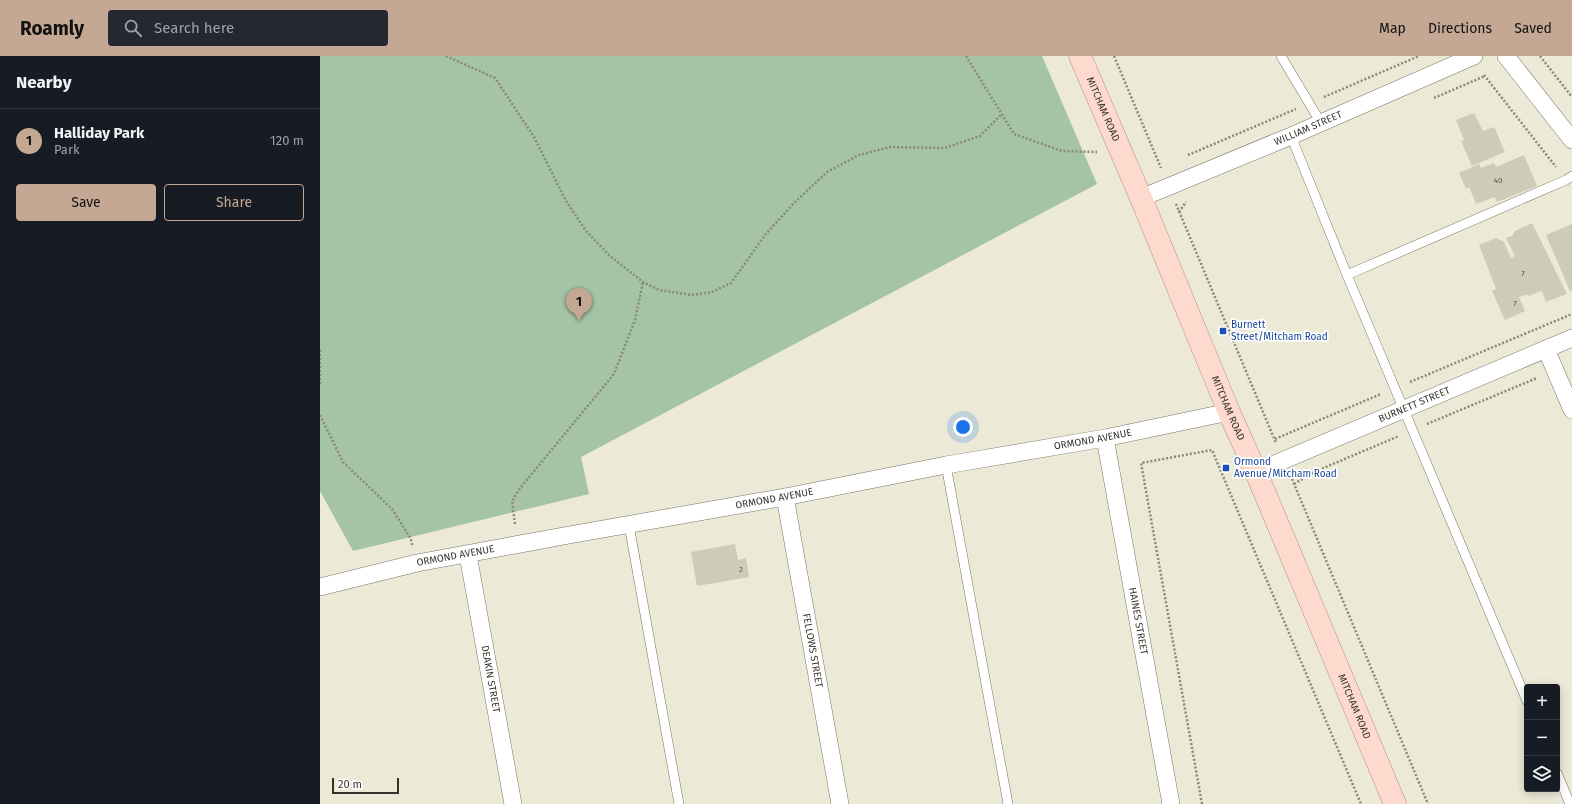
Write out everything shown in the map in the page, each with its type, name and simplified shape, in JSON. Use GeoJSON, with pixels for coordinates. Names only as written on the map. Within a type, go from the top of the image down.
{"type":"FeatureCollection","features":[{"type":"Feature","properties":{"kind":"main road","name":"MITCHAM ROAD"},"geometry":{"type":"LineString","coordinates":[[1080,56],[1141,198],[1229,412],[1256,472],[1396,804]]}},
{"type":"Feature","properties":{"kind":"street"},"geometry":{"type":"LineString","coordinates":[[1506,56],[1572,140]]}},
{"type":"Feature","properties":{"kind":"street","name":"WILLIAM STREET"},"geometry":{"type":"LineString","coordinates":[[1141,198],[1291,136],[1473,57]]}},
{"type":"Feature","properties":{"kind":"street","name":"BURNETT STREET"},"geometry":{"type":"LineString","coordinates":[[1256,472],[1572,338]]}},
{"type":"Feature","properties":{"kind":"street"},"geometry":{"type":"LineString","coordinates":[[1546,349],[1572,410]]}},
{"type":"Feature","properties":{"kind":"street","name":"ORMOND AVENUE"},"geometry":{"type":"LineString","coordinates":[[320,587],[417,563],[468,555],[1105,438],[1229,412]]}},
{"type":"Feature","properties":{"kind":"street","name":"HAINES STREET"},"geometry":{"type":"LineString","coordinates":[[1105,438],[1171,804]]}},
{"type":"Feature","properties":{"kind":"street","name":"FELLOWS STREET"},"geometry":{"type":"LineString","coordinates":[[784,497],[840,804]]}},
{"type":"Feature","properties":{"kind":"street","name":"DEAKIN STREET"},"geometry":{"type":"LineString","coordinates":[[468,555],[513,804]]}},
{"type":"Feature","properties":{"kind":"lane"},"geometry":{"type":"LineString","coordinates":[[1282,56],[1321,123]]}},
{"type":"Feature","properties":{"kind":"lane"},"geometry":{"type":"LineString","coordinates":[[1291,136],[1347,275],[1524,694]]}},
{"type":"Feature","properties":{"kind":"lane"},"geometry":{"type":"LineString","coordinates":[[1347,275],[1569,178]]}},
{"type":"Feature","properties":{"kind":"lane"},"geometry":{"type":"LineString","coordinates":[[946,466],[1008,804]]}},
{"type":"Feature","properties":{"kind":"lane"},"geometry":{"type":"LineString","coordinates":[[629,525],[679,804]]}},
{"type":"Feature","properties":{"kind":"lane"},"geometry":{"type":"LineString","coordinates":[[1560,780],[1570,804]]}},
{"type":"Feature","properties":{"kind":"path"},"geometry":{"type":"LineString","coordinates":[[446,56],[495,78],[534,137],[566,201],[586,231],[610,256],[643,282],[659,290],[692,296],[712,292],[732,283],[765,235],[794,203],[827,172],[859,155],[890,147],[945,148],[980,136],[1001,115]]}},
{"type":"Feature","properties":{"kind":"path"},"geometry":{"type":"LineString","coordinates":[[966,56],[1014,134],[1062,151],[1121,152]]}},
{"type":"Feature","properties":{"kind":"path"},"geometry":{"type":"LineString","coordinates":[[1114,56],[1428,804]]}},
{"type":"Feature","properties":{"kind":"path"},"geometry":{"type":"LineString","coordinates":[[1181,158],[1419,56]]}},
{"type":"Feature","properties":{"kind":"path"},"geometry":{"type":"LineString","coordinates":[[1540,56],[1572,97]]}},
{"type":"Feature","properties":{"kind":"path"},"geometry":{"type":"LineString","coordinates":[[1473,57],[1569,178]]}},
{"type":"Feature","properties":{"kind":"path"},"geometry":{"type":"LineString","coordinates":[[1160,167],[1167,164]]}},
{"type":"Feature","properties":{"kind":"path"},"geometry":{"type":"LineString","coordinates":[[513,515],[512,501],[521,487],[614,374],[635,320],[643,282]]}},
{"type":"Feature","properties":{"kind":"path"},"geometry":{"type":"LineString","coordinates":[[1274,439],[1572,314]]}},
{"type":"Feature","properties":{"kind":"path"},"geometry":{"type":"LineString","coordinates":[[320,350],[320,386]]}},
{"type":"Feature","properties":{"kind":"path"},"geometry":{"type":"LineString","coordinates":[[1294,484],[1314,472],[1556,371]]}},
{"type":"Feature","properties":{"kind":"path"},"geometry":{"type":"LineString","coordinates":[[320,415],[343,462],[392,510],[410,539]]}},
{"type":"Feature","properties":{"kind":"path"},"geometry":{"type":"LineString","coordinates":[[1202,804],[1141,463],[1212,450],[1361,804]]}},
{"type":"Feature","properties":{"kind":"green space"},"geometry":{"type":"Polygon","coordinates":[[[320,56],[1042,56],[1097,184],[581,457],[589,494],[353,551],[320,491],[320,56]]]}},
{"type":"Feature","properties":{"kind":"building"},"geometry":{"type":"Polygon","coordinates":[[[1474,113],[1483,131],[1494,127],[1505,152],[1472,166],[1461,141],[1464,140],[1456,120],[1474,113]]]}},
{"type":"Feature","properties":{"kind":"building"},"geometry":{"type":"Polygon","coordinates":[[[1524,155],[1537,186],[1497,202],[1495,197],[1476,204],[1469,187],[1466,189],[1459,173],[1479,164],[1481,168],[1494,163],[1496,167],[1524,155]]]}},
{"type":"Feature","properties":{"kind":"building"},"geometry":{"type":"Polygon","coordinates":[[[1532,223],[1567,294],[1546,302],[1542,291],[1528,296],[1527,294],[1519,297],[1525,311],[1505,320],[1492,291],[1496,289],[1479,245],[1496,238],[1504,242],[1511,258],[1515,256],[1506,238],[1512,236],[1515,231],[1532,223]]]}},
{"type":"Feature","properties":{"kind":"building"},"geometry":{"type":"Polygon","coordinates":[[[1572,224],[1572,290],[1570,291],[1546,235],[1572,224]]]}},
{"type":"Feature","properties":{"kind":"building"},"geometry":{"type":"Polygon","coordinates":[[[735,544],[738,560],[746,558],[749,577],[697,586],[691,552],[735,544]]]}},
{"type":"Feature","properties":{"kind":"place","name":"Halliday Park"},"geometry":{"type":"Point","coordinates":[579,321]}},
{"type":"Feature","properties":{"kind":"place","name":"Burnett Street/Mitcham Road"},"geometry":{"type":"Point","coordinates":[1223,331]}},
{"type":"Feature","properties":{"kind":"place","name":"Ormond Avenue/Mitcham Road"},"geometry":{"type":"Point","coordinates":[1226,468]}}]}
